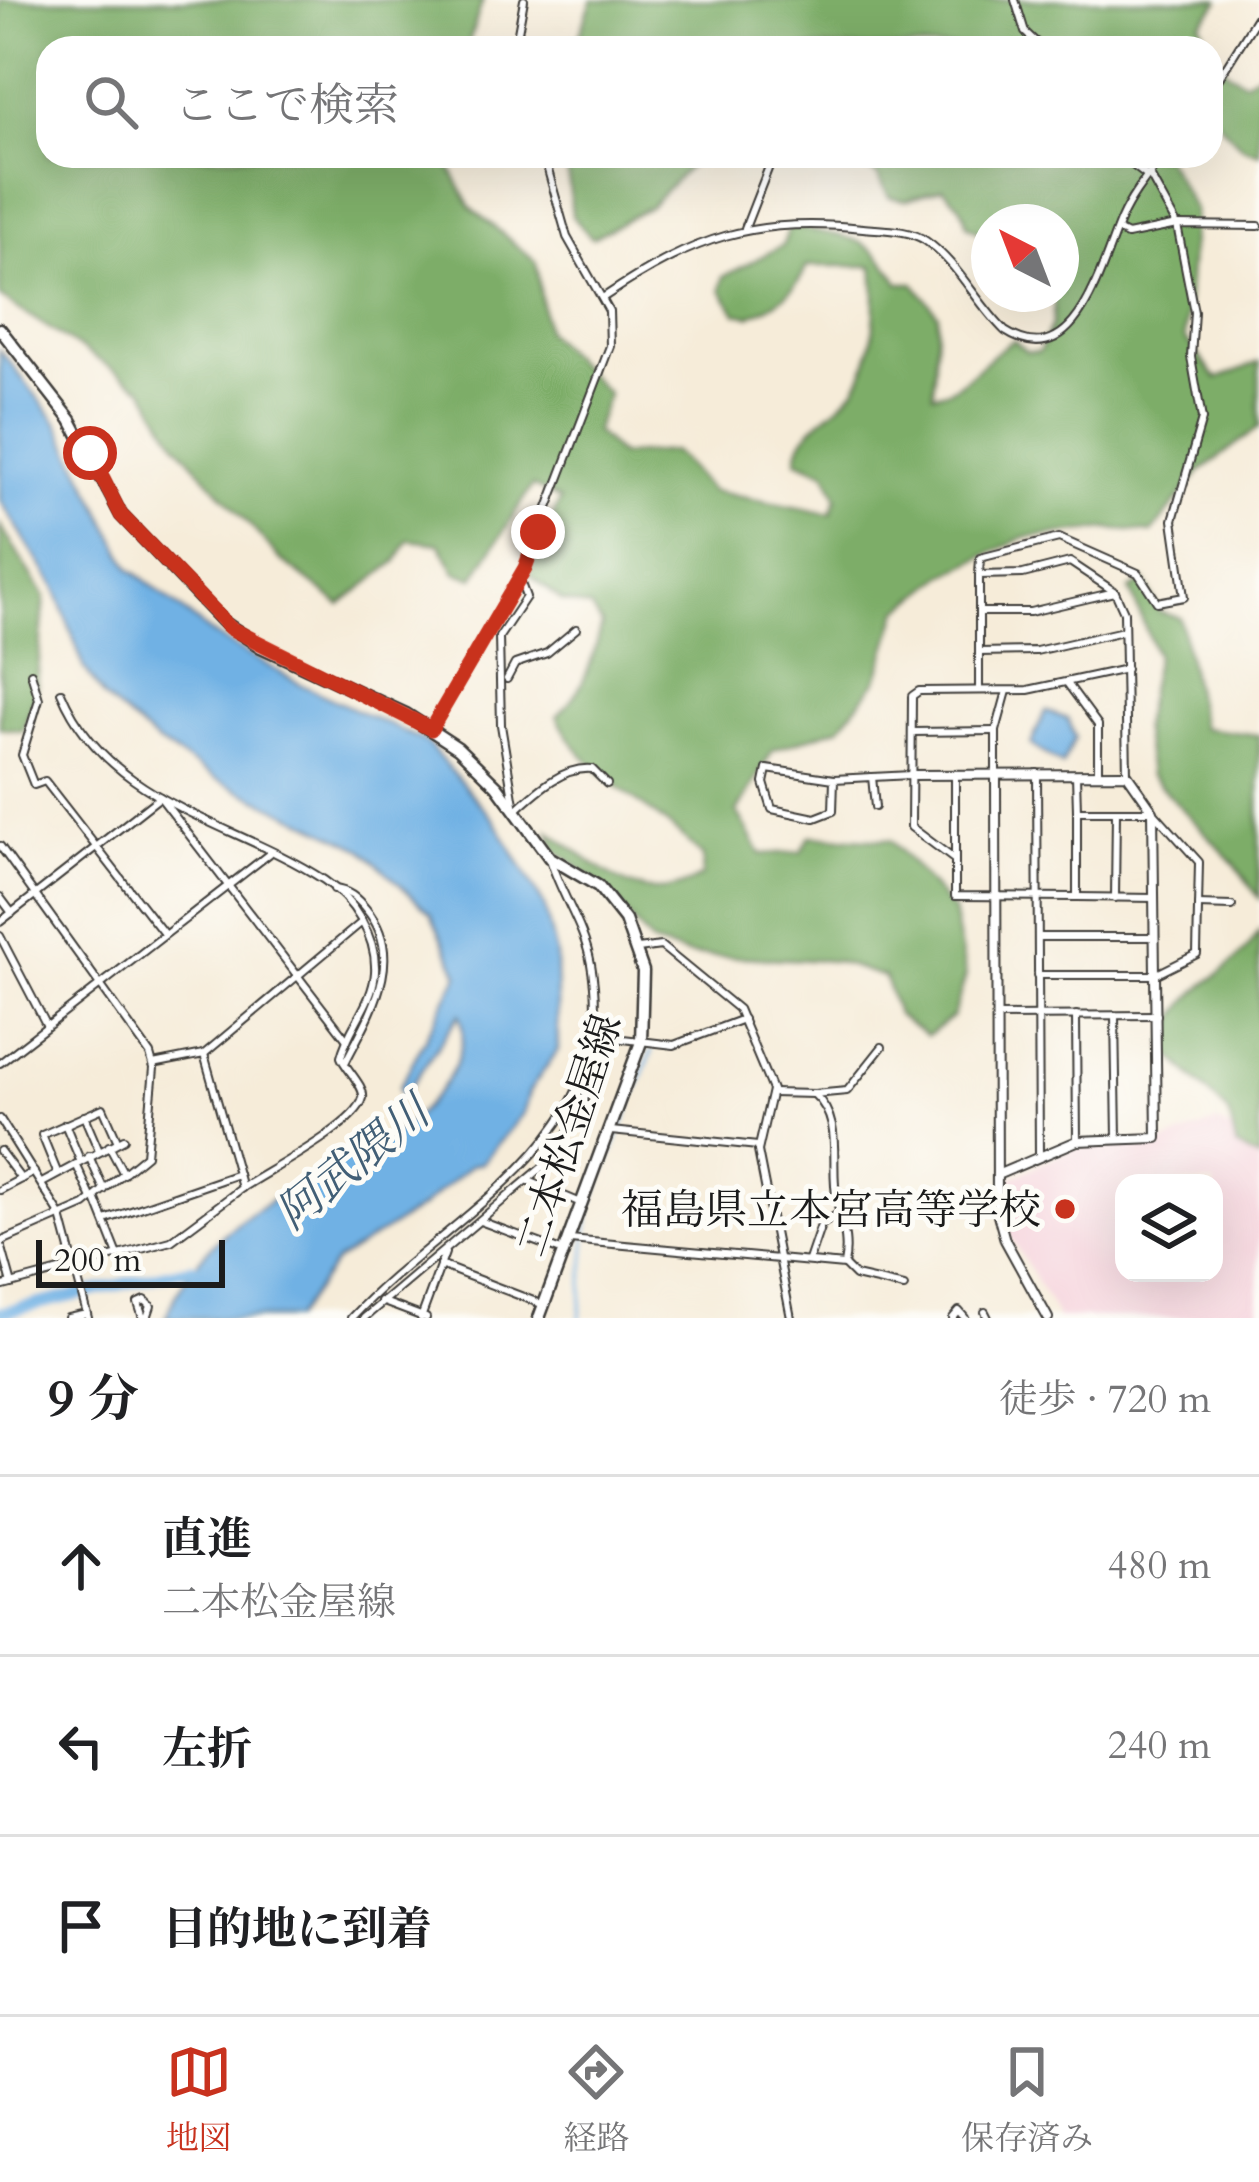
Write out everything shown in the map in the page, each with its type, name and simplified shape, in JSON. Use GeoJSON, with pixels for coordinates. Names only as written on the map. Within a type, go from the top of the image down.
{"type":"FeatureCollection","features":[{"type":"Feature","properties":{"kind":"main road","name":"二本松金屋線"},"geometry":{"type":"LineString","coordinates":[[0,329],[71,420],[121,515],[222,621],[261,647],[431,729],[479,765],[552,858],[583,874],[615,904],[638,950],[645,1007],[641,1042],[616,1132],[583,1204],[577,1244],[542,1311]]}},
{"type":"Feature","properties":{"kind":"street"},"geometry":{"type":"LineString","coordinates":[[517,36],[524,0]]}},
{"type":"Feature","properties":{"kind":"street"},"geometry":{"type":"LineString","coordinates":[[1016,0],[1028,36]]}},
{"type":"Feature","properties":{"kind":"street"},"geometry":{"type":"LineString","coordinates":[[1223,72],[1259,14]]}},
{"type":"Feature","properties":{"kind":"street"},"geometry":{"type":"LineString","coordinates":[[431,729],[519,578],[611,336],[604,297],[566,237],[547,168]]}},
{"type":"Feature","properties":{"kind":"street"},"geometry":{"type":"LineString","coordinates":[[746,228],[768,168]]}},
{"type":"Feature","properties":{"kind":"street"},"geometry":{"type":"LineString","coordinates":[[979,690],[980,558],[1059,538],[1138,573],[1157,602],[1184,597],[1173,520],[1202,419],[1192,357],[1194,312],[1177,225],[1148,175],[1138,168]]}},
{"type":"Feature","properties":{"kind":"street"},"geometry":{"type":"LineString","coordinates":[[604,297],[675,254],[746,228],[820,223],[914,235],[930,244],[1005,331],[1037,341],[1061,334],[1078,319],[1117,230],[1153,168]]}},
{"type":"Feature","properties":{"kind":"street"},"geometry":{"type":"LineString","coordinates":[[1117,230],[1126,235],[1177,225],[1259,226]]}},
{"type":"Feature","properties":{"kind":"street"},"geometry":{"type":"LineString","coordinates":[[979,575],[1023,574],[1070,562],[1115,592],[1125,630],[1127,774],[1198,862],[1197,954],[1155,975],[1037,975]]}},
{"type":"Feature","properties":{"kind":"street"},"geometry":{"type":"LineString","coordinates":[[519,578],[526,597],[500,637],[501,725],[514,809],[543,786],[580,768],[592,769],[608,784]]}},
{"type":"Feature","properties":{"kind":"street"},"geometry":{"type":"LineString","coordinates":[[979,612],[1030,612],[1115,592]]}},
{"type":"Feature","properties":{"kind":"street"},"geometry":{"type":"LineString","coordinates":[[504,688],[511,667],[548,653],[576,629]]}},
{"type":"Feature","properties":{"kind":"street"},"geometry":{"type":"LineString","coordinates":[[979,652],[1036,651],[1125,630]]}},
{"type":"Feature","properties":{"kind":"street"},"geometry":{"type":"LineString","coordinates":[[955,860],[911,827],[913,692],[1007,691],[1126,669]]}},
{"type":"Feature","properties":{"kind":"street"},"geometry":{"type":"LineString","coordinates":[[32,673],[39,699],[22,755],[34,785],[45,782],[164,934]]}},
{"type":"Feature","properties":{"kind":"street"},"geometry":{"type":"LineString","coordinates":[[1067,683],[1098,725],[1098,774]]}},
{"type":"Feature","properties":{"kind":"street"},"geometry":{"type":"LineString","coordinates":[[1007,691],[996,731],[997,1175],[1001,1231],[1048,1318]]}},
{"type":"Feature","properties":{"kind":"street"},"geometry":{"type":"LineString","coordinates":[[0,1287],[77,1270],[190,1231],[242,1188],[329,1131],[362,1100],[363,1091],[344,1065],[347,1040],[375,974],[374,947],[362,922],[334,890],[160,797],[97,746],[61,692]]}},
{"type":"Feature","properties":{"kind":"street"},"geometry":{"type":"LineString","coordinates":[[912,732],[996,731]]}},
{"type":"Feature","properties":{"kind":"street"},"geometry":{"type":"LineString","coordinates":[[833,779],[833,811],[815,818],[772,809],[764,783],[767,770],[833,779],[1127,774]]}},
{"type":"Feature","properties":{"kind":"street"},"geometry":{"type":"LineString","coordinates":[[1037,773],[1039,1157]]}},
{"type":"Feature","properties":{"kind":"street"},"geometry":{"type":"LineString","coordinates":[[1076,773],[1077,897]]}},
{"type":"Feature","properties":{"kind":"street"},"geometry":{"type":"LineString","coordinates":[[955,775],[955,896],[1155,898]]}},
{"type":"Feature","properties":{"kind":"street"},"geometry":{"type":"LineString","coordinates":[[872,777],[875,807]]}},
{"type":"Feature","properties":{"kind":"street"},"geometry":{"type":"LineString","coordinates":[[0,922],[160,797]]}},
{"type":"Feature","properties":{"kind":"street"},"geometry":{"type":"LineString","coordinates":[[160,797],[347,1040]]}},
{"type":"Feature","properties":{"kind":"street"},"geometry":{"type":"LineString","coordinates":[[1077,811],[1153,811]]}},
{"type":"Feature","properties":{"kind":"street"},"geometry":{"type":"LineString","coordinates":[[1115,898],[1116,811]]}},
{"type":"Feature","properties":{"kind":"street"},"geometry":{"type":"LineString","coordinates":[[997,1175],[1077,1142],[1157,1138],[1153,811]]}},
{"type":"Feature","properties":{"kind":"street"},"geometry":{"type":"LineString","coordinates":[[0,846],[153,1064],[146,1155],[94,1198],[0,1241],[12,1284]]}},
{"type":"Feature","properties":{"kind":"street"},"geometry":{"type":"LineString","coordinates":[[0,1064],[269,854]]}},
{"type":"Feature","properties":{"kind":"street"},"geometry":{"type":"LineString","coordinates":[[351,1318],[537,1153],[576,1091],[592,1031],[593,978],[580,923],[552,858]]}},
{"type":"Feature","properties":{"kind":"street"},"geometry":{"type":"LineString","coordinates":[[334,890],[347,891],[365,908],[383,953],[375,1010],[344,1065]]}},
{"type":"Feature","properties":{"kind":"street"},"geometry":{"type":"LineString","coordinates":[[0,897],[12,914]]}},
{"type":"Feature","properties":{"kind":"street"},"geometry":{"type":"LineString","coordinates":[[1198,905],[1232,906]]}},
{"type":"Feature","properties":{"kind":"street"},"geometry":{"type":"LineString","coordinates":[[153,1064],[204,1054],[362,922]]}},
{"type":"Feature","properties":{"kind":"street"},"geometry":{"type":"LineString","coordinates":[[0,936],[47,1026]]}},
{"type":"Feature","properties":{"kind":"street"},"geometry":{"type":"LineString","coordinates":[[1037,937],[1155,937]]}},
{"type":"Feature","properties":{"kind":"street"},"geometry":{"type":"LineString","coordinates":[[638,950],[662,946],[729,999],[743,1019],[772,1094],[758,1145],[791,1318]]}},
{"type":"Feature","properties":{"kind":"street"},"geometry":{"type":"LineString","coordinates":[[1076,1015],[1077,1142]]}},
{"type":"Feature","properties":{"kind":"street"},"geometry":{"type":"LineString","coordinates":[[996,1016],[1157,1015]]}},
{"type":"Feature","properties":{"kind":"street"},"geometry":{"type":"LineString","coordinates":[[1115,1016],[1117,1139]]}},
{"type":"Feature","properties":{"kind":"street"},"geometry":{"type":"LineString","coordinates":[[364,1318],[529,1181],[577,1120],[606,1037],[683,1043],[743,1019]]}},
{"type":"Feature","properties":{"kind":"street"},"geometry":{"type":"LineString","coordinates":[[772,1094],[847,1091],[882,1047]]}},
{"type":"Feature","properties":{"kind":"street"},"geometry":{"type":"LineString","coordinates":[[204,1054],[242,1188]]}},
{"type":"Feature","properties":{"kind":"street"},"geometry":{"type":"LineString","coordinates":[[814,1094],[827,1105],[835,1134],[847,1234],[844,1265]]}},
{"type":"Feature","properties":{"kind":"street"},"geometry":{"type":"LineString","coordinates":[[57,1172],[42,1135],[103,1108],[124,1174]]}},
{"type":"Feature","properties":{"kind":"street"},"geometry":{"type":"LineString","coordinates":[[84,1116],[99,1151]]}},
{"type":"Feature","properties":{"kind":"street"},"geometry":{"type":"LineString","coordinates":[[0,1119],[61,1216],[87,1314],[68,1318]]}},
{"type":"Feature","properties":{"kind":"street"},"geometry":{"type":"LineString","coordinates":[[65,1124],[118,1256]]}},
{"type":"Feature","properties":{"kind":"street"},"geometry":{"type":"LineString","coordinates":[[616,1132],[758,1145]]}},
{"type":"Feature","properties":{"kind":"street"},"geometry":{"type":"LineString","coordinates":[[42,1183],[117,1142]]}},
{"type":"Feature","properties":{"kind":"street"},"geometry":{"type":"LineString","coordinates":[[0,1151],[21,1179]]}},
{"type":"Feature","properties":{"kind":"street"},"geometry":{"type":"LineString","coordinates":[[82,1160],[104,1190]]}},
{"type":"Feature","properties":{"kind":"street"},"geometry":{"type":"LineString","coordinates":[[0,1190],[34,1172]]}},
{"type":"Feature","properties":{"kind":"street"},"geometry":{"type":"LineString","coordinates":[[105,1220],[238,1174]]}},
{"type":"Feature","properties":{"kind":"street"},"geometry":{"type":"LineString","coordinates":[[529,1181],[583,1204]]}},
{"type":"Feature","properties":{"kind":"street"},"geometry":{"type":"LineString","coordinates":[[808,1260],[821,1225],[841,1212]]}},
{"type":"Feature","properties":{"kind":"street"},"geometry":{"type":"LineString","coordinates":[[480,1221],[577,1244],[844,1265],[855,1276],[904,1287]]}},
{"type":"Feature","properties":{"kind":"street"},"geometry":{"type":"LineString","coordinates":[[381,1301],[423,1317],[446,1250]]}},
{"type":"Feature","properties":{"kind":"street"},"geometry":{"type":"LineString","coordinates":[[440,1265],[542,1311]]}},
{"type":"Feature","properties":{"kind":"street"},"geometry":{"type":"LineString","coordinates":[[952,1318],[959,1311],[965,1318]]}},
{"type":"Feature","properties":{"kind":"shaded area","name":"福島県立本宮高等学校"},"geometry":{"type":"Polygon","coordinates":[[[1217,1122],[1259,1146],[1259,1318],[1058,1318],[1009,1234],[1005,1181],[1078,1146],[1165,1142],[1217,1122]]]}},
{"type":"Feature","properties":{"kind":"green space"},"geometry":{"type":"Polygon","coordinates":[[[0,0],[483,0],[471,36],[36,36],[36,168],[450,168],[471,207],[536,262],[546,332],[608,394],[595,431],[619,455],[673,451],[711,491],[831,514],[837,497],[826,472],[797,460],[804,438],[847,397],[862,375],[873,329],[873,266],[807,266],[784,297],[750,316],[736,313],[721,290],[723,277],[783,245],[789,227],[853,239],[877,254],[899,283],[914,283],[938,314],[933,394],[955,387],[1014,340],[1026,352],[1039,352],[1053,312],[1079,312],[1079,204],[971,204],[971,228],[961,207],[943,188],[905,200],[889,197],[878,176],[867,168],[1171,168],[1194,210],[1185,338],[1217,379],[1259,362],[1259,427],[1200,472],[1152,533],[1109,529],[1023,538],[945,575],[899,611],[877,680],[840,727],[773,750],[737,812],[761,854],[801,852],[810,836],[891,840],[953,911],[966,976],[953,1016],[927,1036],[897,1015],[885,977],[834,961],[690,955],[652,944],[600,884],[556,851],[549,831],[604,871],[639,888],[659,890],[702,876],[703,857],[603,775],[569,738],[557,716],[581,685],[602,624],[591,608],[562,601],[529,574],[560,500],[532,486],[474,578],[456,573],[440,544],[408,540],[397,561],[340,605],[280,559],[177,444],[144,389],[0,297],[0,0]]]}},
{"type":"Feature","properties":{"kind":"green space"},"geometry":{"type":"Polygon","coordinates":[[[592,0],[1219,0],[1201,23],[1206,36],[579,36],[592,0]]]}},
{"type":"Feature","properties":{"kind":"green space"},"geometry":{"type":"Polygon","coordinates":[[[1223,65],[1244,81],[1259,72],[1259,153],[1242,147],[1223,127],[1223,65]]]}},
{"type":"Feature","properties":{"kind":"green space"},"geometry":{"type":"Polygon","coordinates":[[[567,168],[687,168],[650,206],[592,238],[572,216],[567,168]]]}},
{"type":"Feature","properties":{"kind":"green space"},"geometry":{"type":"Polygon","coordinates":[[[0,525],[45,597],[36,693],[23,731],[0,728],[0,525]]]}},
{"type":"Feature","properties":{"kind":"green space"},"geometry":{"type":"Polygon","coordinates":[[[1145,581],[1159,612],[1180,618],[1202,728],[1259,735],[1259,898],[1234,863],[1149,774],[1142,726],[1156,655],[1130,590],[1145,581]]]}},
{"type":"Feature","properties":{"kind":"green space"},"geometry":{"type":"Polygon","coordinates":[[[1259,931],[1259,1159],[1236,1146],[1229,1113],[1164,1049],[1182,1008],[1259,931]]]}},
{"type":"Feature","properties":{"kind":"water","name":"阿武隈川"},"geometry":{"type":"Polygon","coordinates":[[[0,350],[57,422],[130,568],[213,635],[304,686],[426,742],[495,821],[544,905],[556,954],[558,1050],[529,1092],[524,1112],[482,1163],[471,1165],[422,1207],[335,1262],[295,1318],[165,1318],[201,1258],[244,1218],[353,1152],[356,1160],[374,1149],[432,1100],[458,1058],[463,1036],[460,1014],[403,1097],[399,1088],[459,974],[431,914],[361,848],[216,779],[155,741],[104,698],[84,667],[55,587],[0,500],[0,350]]]}},
{"type":"Feature","properties":{"kind":"water"},"geometry":{"type":"Polygon","coordinates":[[[1045,711],[1068,719],[1075,738],[1062,765],[1031,745],[1045,711]]]}},
{"type":"Feature","properties":{"kind":"waterway"},"geometry":{"type":"LineString","coordinates":[[580,1318],[589,1210],[652,1051]]}},
{"type":"Feature","properties":{"kind":"waterway"},"geometry":{"type":"LineString","coordinates":[[0,1313],[192,1268],[202,1273]]}},
{"type":"Feature","properties":{"kind":"place","name":"福島県立本宮高等学校"},"geometry":{"type":"Point","coordinates":[1065,1209]}},
{"type":"Feature","properties":{"kind":"route"},"geometry":{"type":"LineString","coordinates":[[90,453],[121,515],[172,562],[230,628],[431,729],[525,568],[538,532]]}}]}
